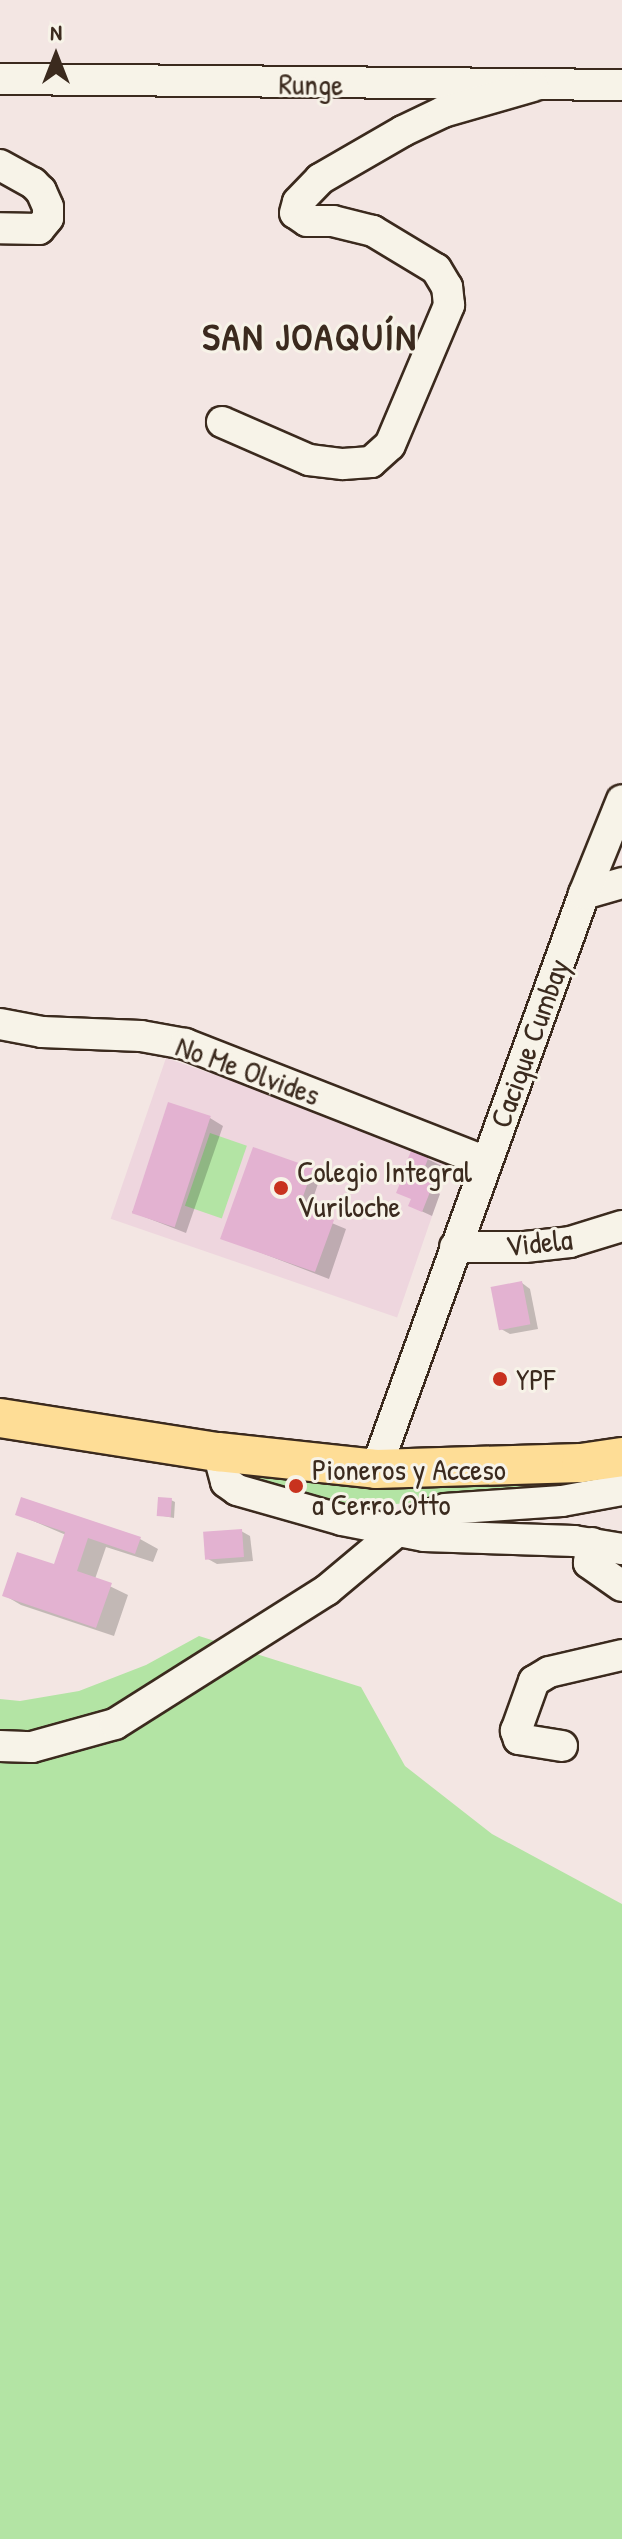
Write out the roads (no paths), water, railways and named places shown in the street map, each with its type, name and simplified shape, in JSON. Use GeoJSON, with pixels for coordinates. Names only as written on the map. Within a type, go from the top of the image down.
{"type":"FeatureCollection","features":[{"type":"Feature","properties":{"kind":"main road"},"geometry":{"type":"LineString","coordinates":[[0,1418],[218,1452],[376,1469],[581,1463],[622,1457]]}},
{"type":"Feature","properties":{"kind":"street","name":"Runge"},"geometry":{"type":"LineString","coordinates":[[0,79],[622,85]]}},
{"type":"Feature","properties":{"kind":"street"},"geometry":{"type":"LineString","coordinates":[[222,422],[270,445],[320,461],[371,462],[390,445],[449,305],[447,287],[436,269],[373,231],[333,221],[307,221],[295,213],[298,202],[320,179],[403,131],[443,112],[533,86]]}},
{"type":"Feature","properties":{"kind":"street"},"geometry":{"type":"LineString","coordinates":[[0,165],[33,183],[41,191],[48,207],[48,218],[39,229],[0,228]]}},
{"type":"Feature","properties":{"kind":"street","name":"Cacique Cumbay"},"geometry":{"type":"LineString","coordinates":[[376,1469],[584,894],[622,800]]}},
{"type":"Feature","properties":{"kind":"street"},"geometry":{"type":"LineString","coordinates":[[584,894],[622,883]]}},
{"type":"Feature","properties":{"kind":"street","name":"No Me Olvides"},"geometry":{"type":"LineString","coordinates":[[0,1024],[42,1032],[141,1036],[185,1044],[486,1162]]}},
{"type":"Feature","properties":{"kind":"street","name":"Videla"},"geometry":{"type":"LineString","coordinates":[[455,1247],[525,1247],[570,1242],[622,1226]]}},
{"type":"Feature","properties":{"kind":"street"},"geometry":{"type":"LineString","coordinates":[[218,1452],[226,1482],[237,1490],[396,1532],[424,1536],[592,1543],[622,1549]]}},
{"type":"Feature","properties":{"kind":"street"},"geometry":{"type":"LineString","coordinates":[[0,1746],[32,1747],[115,1724],[327,1590],[396,1532],[445,1509],[562,1501],[622,1490]]}},
{"type":"Feature","properties":{"kind":"street"},"geometry":{"type":"LineString","coordinates":[[592,1543],[589,1563],[622,1586]]}},
{"type":"Feature","properties":{"kind":"street"},"geometry":{"type":"LineString","coordinates":[[562,1746],[519,1739],[516,1731],[534,1681],[549,1672],[622,1655]]}},
{"type":"Feature","properties":{"kind":"place","name":"Colegio Integral Vuriloche"},"geometry":{"type":"Point","coordinates":[281,1188]}},
{"type":"Feature","properties":{"kind":"place","name":"YPF"},"geometry":{"type":"Point","coordinates":[500,1379]}},
{"type":"Feature","properties":{"kind":"place","name":"Pioneros y Acceso a Cerro Otto"},"geometry":{"type":"Point","coordinates":[296,1486]}},
{"type":"Feature","properties":{"kind":"district","name":"SAN JOAQUÍN"},"geometry":{"type":"Point","coordinates":[310,337]}}]}
